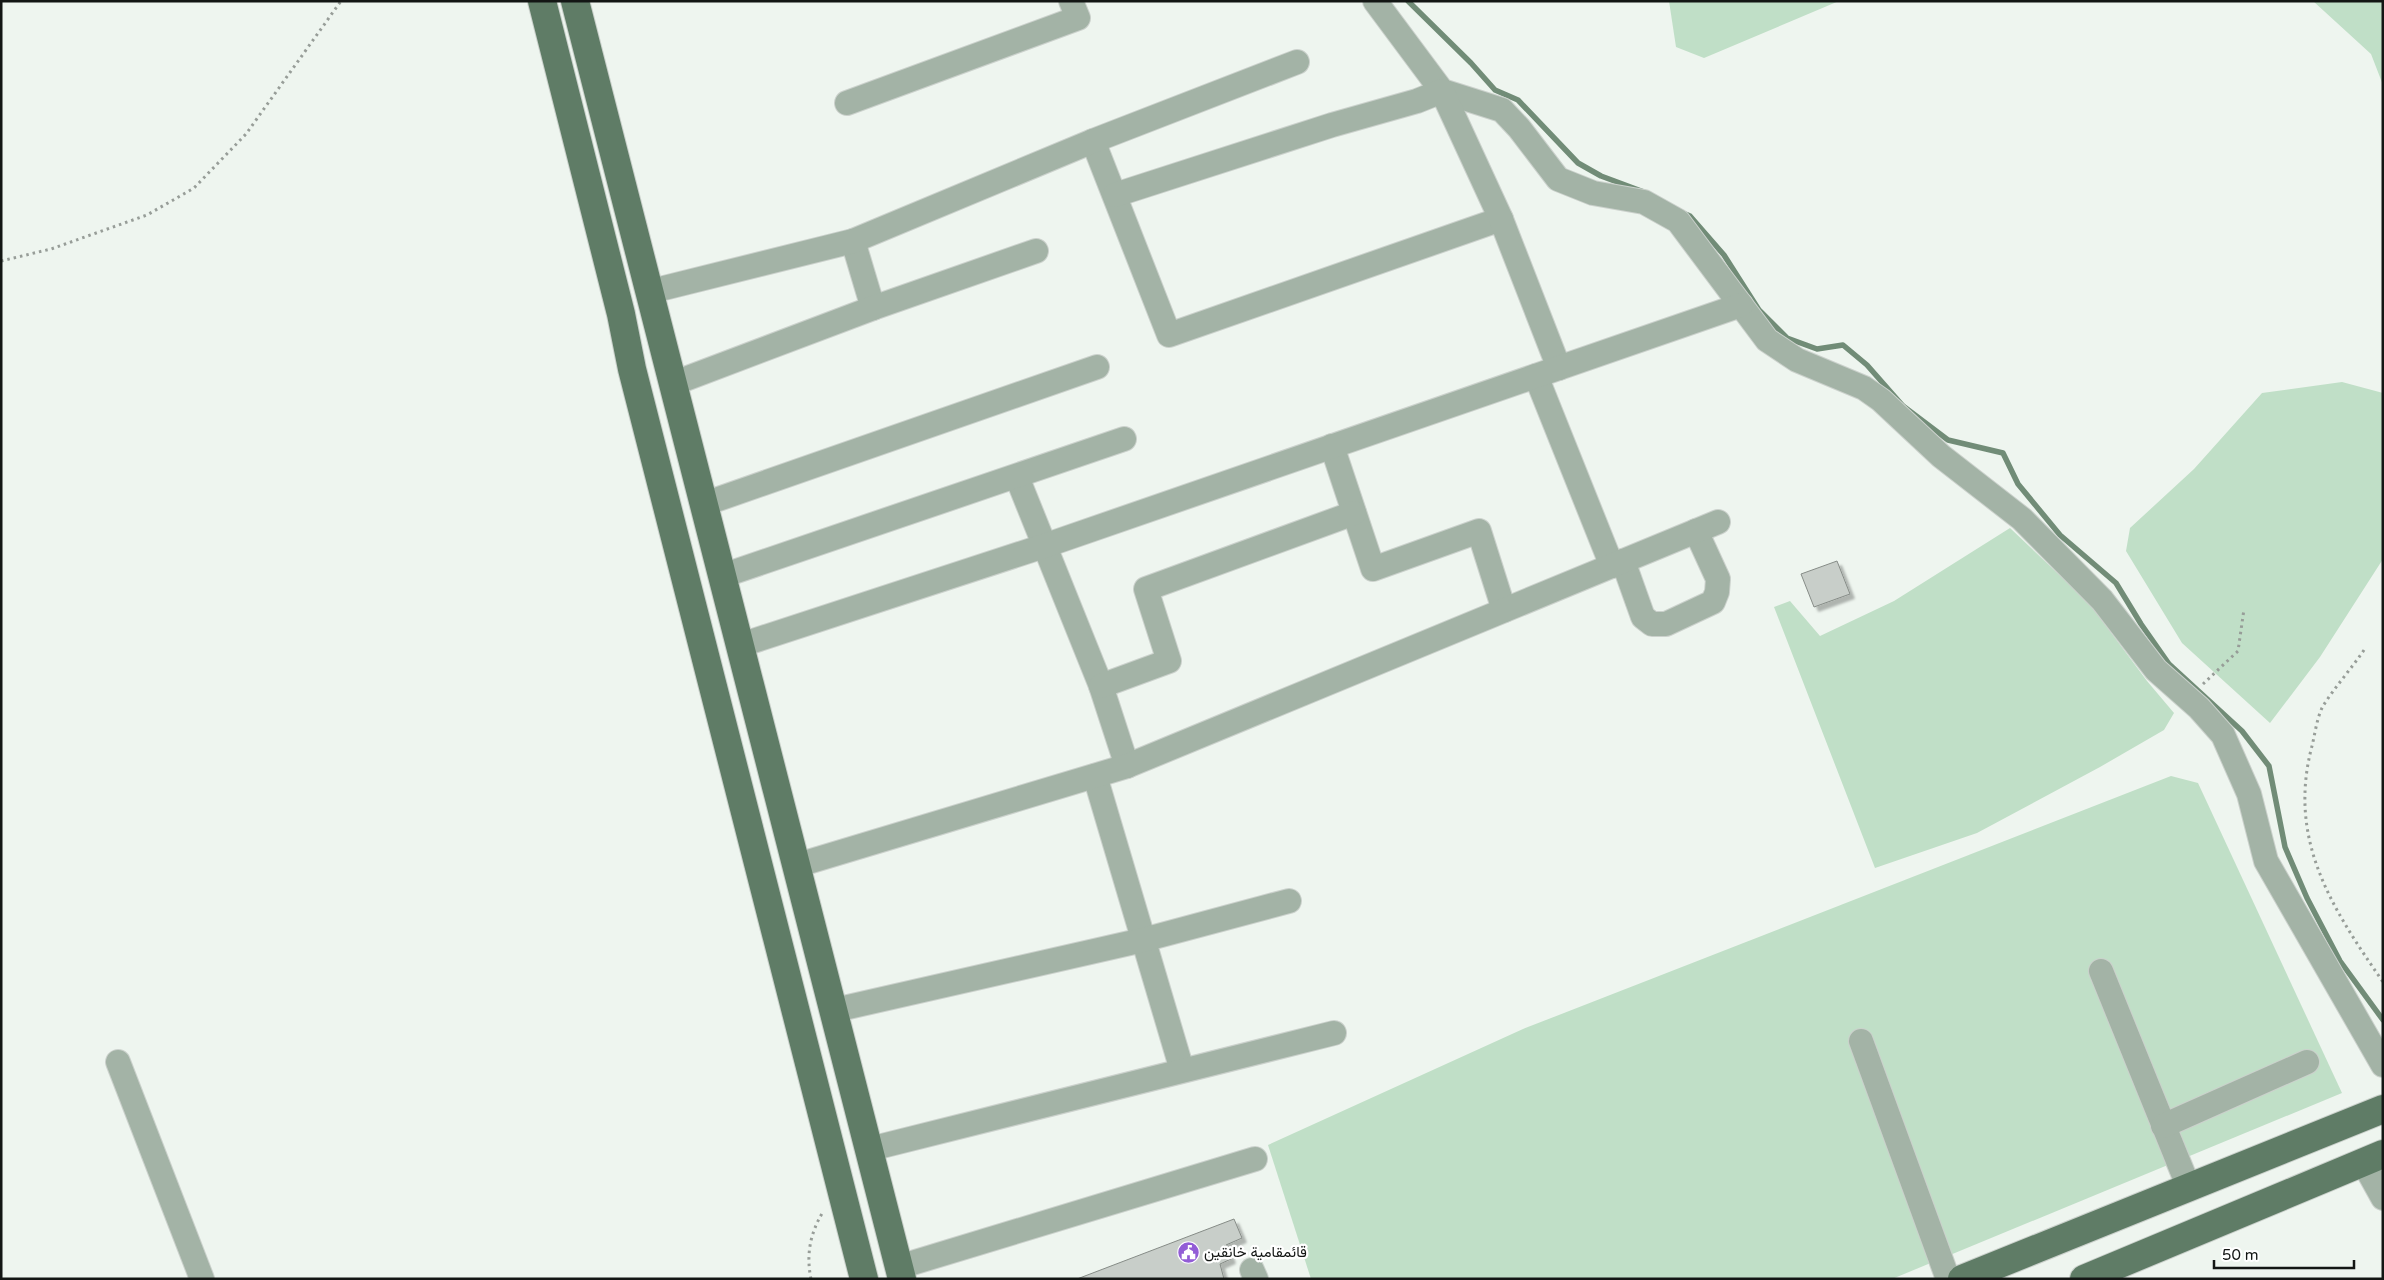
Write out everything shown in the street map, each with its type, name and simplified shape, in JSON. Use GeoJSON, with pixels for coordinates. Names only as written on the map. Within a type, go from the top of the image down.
{"type":"FeatureCollection","features":[{"type":"Feature","properties":{"kind":"main road"},"geometry":{"type":"LineString","coordinates":[[542,1],[632,369],[864,1279]]}},
{"type":"Feature","properties":{"kind":"main road"},"geometry":{"type":"LineString","coordinates":[[575,1],[650,299],[798,865],[901,1273]]}},
{"type":"Feature","properties":{"kind":"main road"},"geometry":{"type":"LineString","coordinates":[[620,314],[633,320],[640,320],[650,312],[650,299]]}},
{"type":"Feature","properties":{"kind":"main road"},"geometry":{"type":"LineString","coordinates":[[632,369],[640,356],[647,352],[662,355],[669,372]]}},
{"type":"Feature","properties":{"kind":"main road"},"geometry":{"type":"LineString","coordinates":[[1962,1279],[2383,1110]]}},
{"type":"Feature","properties":{"kind":"main road"},"geometry":{"type":"LineString","coordinates":[[839,1183],[872,1158]]}},
{"type":"Feature","properties":{"kind":"main road"},"geometry":{"type":"LineString","coordinates":[[2084,1279],[2114,1273],[2373,1158]]}},
{"type":"Feature","properties":{"kind":"street"},"geometry":{"type":"LineString","coordinates":[[848,103],[1078,18],[1071,1]]}},
{"type":"Feature","properties":{"kind":"street"},"geometry":{"type":"LineString","coordinates":[[1375,1],[1442,91],[1501,218],[1559,368]]}},
{"type":"Feature","properties":{"kind":"street"},"geometry":{"type":"LineString","coordinates":[[650,299],[853,241],[1094,141],[1297,62]]}},
{"type":"Feature","properties":{"kind":"street"},"geometry":{"type":"LineString","coordinates":[[1115,195],[1332,125],[1416,101],[1442,91],[1502,110],[1519,128],[1558,179],[1593,193],[1644,202],[1678,221],[1767,340],[1797,360],[1864,388],[1881,400],[1941,456],[2022,519],[2102,600],[2156,670],[2199,708],[2223,735],[2249,794],[2266,861],[2383,1065]]}},
{"type":"Feature","properties":{"kind":"street"},"geometry":{"type":"LineString","coordinates":[[1094,141],[1169,335],[1501,218]]}},
{"type":"Feature","properties":{"kind":"street"},"geometry":{"type":"LineString","coordinates":[[853,241],[873,308]]}},
{"type":"Feature","properties":{"kind":"street"},"geometry":{"type":"LineString","coordinates":[[669,372],[873,308],[1036,251]]}},
{"type":"Feature","properties":{"kind":"street"},"geometry":{"type":"LineString","coordinates":[[741,645],[1044,546],[1741,305]]}},
{"type":"Feature","properties":{"kind":"street"},"geometry":{"type":"LineString","coordinates":[[704,504],[1097,367]]}},
{"type":"Feature","properties":{"kind":"street"},"geometry":{"type":"LineString","coordinates":[[1536,376],[1643,617],[1652,624],[1666,624],[1713,602],[1718,592],[1718,579],[1696,531]]}},
{"type":"Feature","properties":{"kind":"street"},"geometry":{"type":"LineString","coordinates":[[722,576],[1124,439]]}},
{"type":"Feature","properties":{"kind":"street"},"geometry":{"type":"LineString","coordinates":[[1332,446],[1373,569],[1479,531],[1504,610]]}},
{"type":"Feature","properties":{"kind":"street"},"geometry":{"type":"LineString","coordinates":[[1017,476],[1101,686],[1127,766]]}},
{"type":"Feature","properties":{"kind":"street"},"geometry":{"type":"LineString","coordinates":[[1101,686],[1169,661],[1146,589],[1354,513]]}},
{"type":"Feature","properties":{"kind":"street"},"geometry":{"type":"LineString","coordinates":[[798,865],[1127,766],[1718,522]]}},
{"type":"Feature","properties":{"kind":"street"},"geometry":{"type":"LineString","coordinates":[[1094,776],[1182,1070]]}},
{"type":"Feature","properties":{"kind":"street"},"geometry":{"type":"LineString","coordinates":[[835,1010],[1143,940],[1289,901]]}},
{"type":"Feature","properties":{"kind":"street"},"geometry":{"type":"LineString","coordinates":[[2101,971],[2189,1188]]}},
{"type":"Feature","properties":{"kind":"street"},"geometry":{"type":"LineString","coordinates":[[872,1158],[1182,1070],[1334,1033]]}},
{"type":"Feature","properties":{"kind":"street"},"geometry":{"type":"LineString","coordinates":[[1861,1041],[1948,1279]]}},
{"type":"Feature","properties":{"kind":"street"},"geometry":{"type":"LineString","coordinates":[[118,1062],[202,1279]]}},
{"type":"Feature","properties":{"kind":"street"},"geometry":{"type":"LineString","coordinates":[[2163,1126],[2307,1062]]}},
{"type":"Feature","properties":{"kind":"street"},"geometry":{"type":"LineString","coordinates":[[2373,1158],[2383,1198]]}},
{"type":"Feature","properties":{"kind":"street"},"geometry":{"type":"LineString","coordinates":[[901,1273],[1255,1159]]}},
{"type":"Feature","properties":{"kind":"path"},"geometry":{"type":"LineString","coordinates":[[1,261],[51,249],[147,215],[194,188],[246,134],[341,1]]}},
{"type":"Feature","properties":{"kind":"path"},"geometry":{"type":"LineString","coordinates":[[2209,678],[2238,651],[2244,609]]}},
{"type":"Feature","properties":{"kind":"path"},"geometry":{"type":"LineString","coordinates":[[2364,650],[2322,707],[2306,768],[2304,806],[2313,858],[2343,924],[2383,982]]}},
{"type":"Feature","properties":{"kind":"path"},"geometry":{"type":"LineString","coordinates":[[811,1279],[809,1256],[812,1234],[839,1183]]}},
{"type":"Feature","properties":{"kind":"green space"},"geometry":{"type":"Polygon","coordinates":[[[1669,1],[1839,1],[1704,58],[1676,47],[1669,1]]]}},
{"type":"Feature","properties":{"kind":"green space"},"geometry":{"type":"Polygon","coordinates":[[[2313,1],[2383,1],[2383,85],[2371,54],[2313,1]]]}},
{"type":"Feature","properties":{"kind":"green space"},"geometry":{"type":"Polygon","coordinates":[[[2342,382],[2383,393],[2383,559],[2320,657],[2270,723],[2182,643],[2126,551],[2130,528],[2194,469],[2262,393],[2342,382]]]}},
{"type":"Feature","properties":{"kind":"green space"},"geometry":{"type":"Polygon","coordinates":[[[2010,528],[2089,603],[2147,681],[2174,713],[2164,730],[2100,767],[1977,833],[1875,868],[1774,607],[1790,601],[1820,636],[1894,601],[2010,528]]]}},
{"type":"Feature","properties":{"kind":"green space"},"geometry":{"type":"Polygon","coordinates":[[[2171,776],[2198,783],[2342,1093],[1892,1279],[1311,1279],[1268,1145],[1523,1029],[2171,776]]]}},
{"type":"Feature","properties":{"kind":"building"},"geometry":{"type":"Polygon","coordinates":[[[1837,561],[1850,594],[1814,607],[1801,574],[1837,561]]]}},
{"type":"Feature","properties":{"kind":"building","name":"قائمقامية خانقين"},"geometry":{"type":"Polygon","coordinates":[[[1234,1219],[1242,1238],[1226,1245],[1231,1259],[1220,1264],[1224,1279],[1077,1279],[1234,1219]]]}},
{"type":"Feature","properties":{"kind":"waterway"},"geometry":{"type":"LineString","coordinates":[[1408,1],[1471,63],[1495,90],[1518,100],[1578,163],[1601,176],[1644,192]]}},
{"type":"Feature","properties":{"kind":"waterway"},"geometry":{"type":"LineString","coordinates":[[1683,213],[1690,216],[1724,255],[1759,310],[1787,338],[1817,349],[1843,345],[1867,365],[1903,406],[1948,440],[2003,453],[2018,484],[2060,535],[2116,583],[2141,624],[2169,664],[2242,731],[2269,766],[2285,847],[2307,898],[2340,961],[2383,1020]]}},
{"type":"Feature","properties":{"kind":"place","name":"قائمقامية خانقين"},"geometry":{"type":"Point","coordinates":[1188,1252]}}]}
